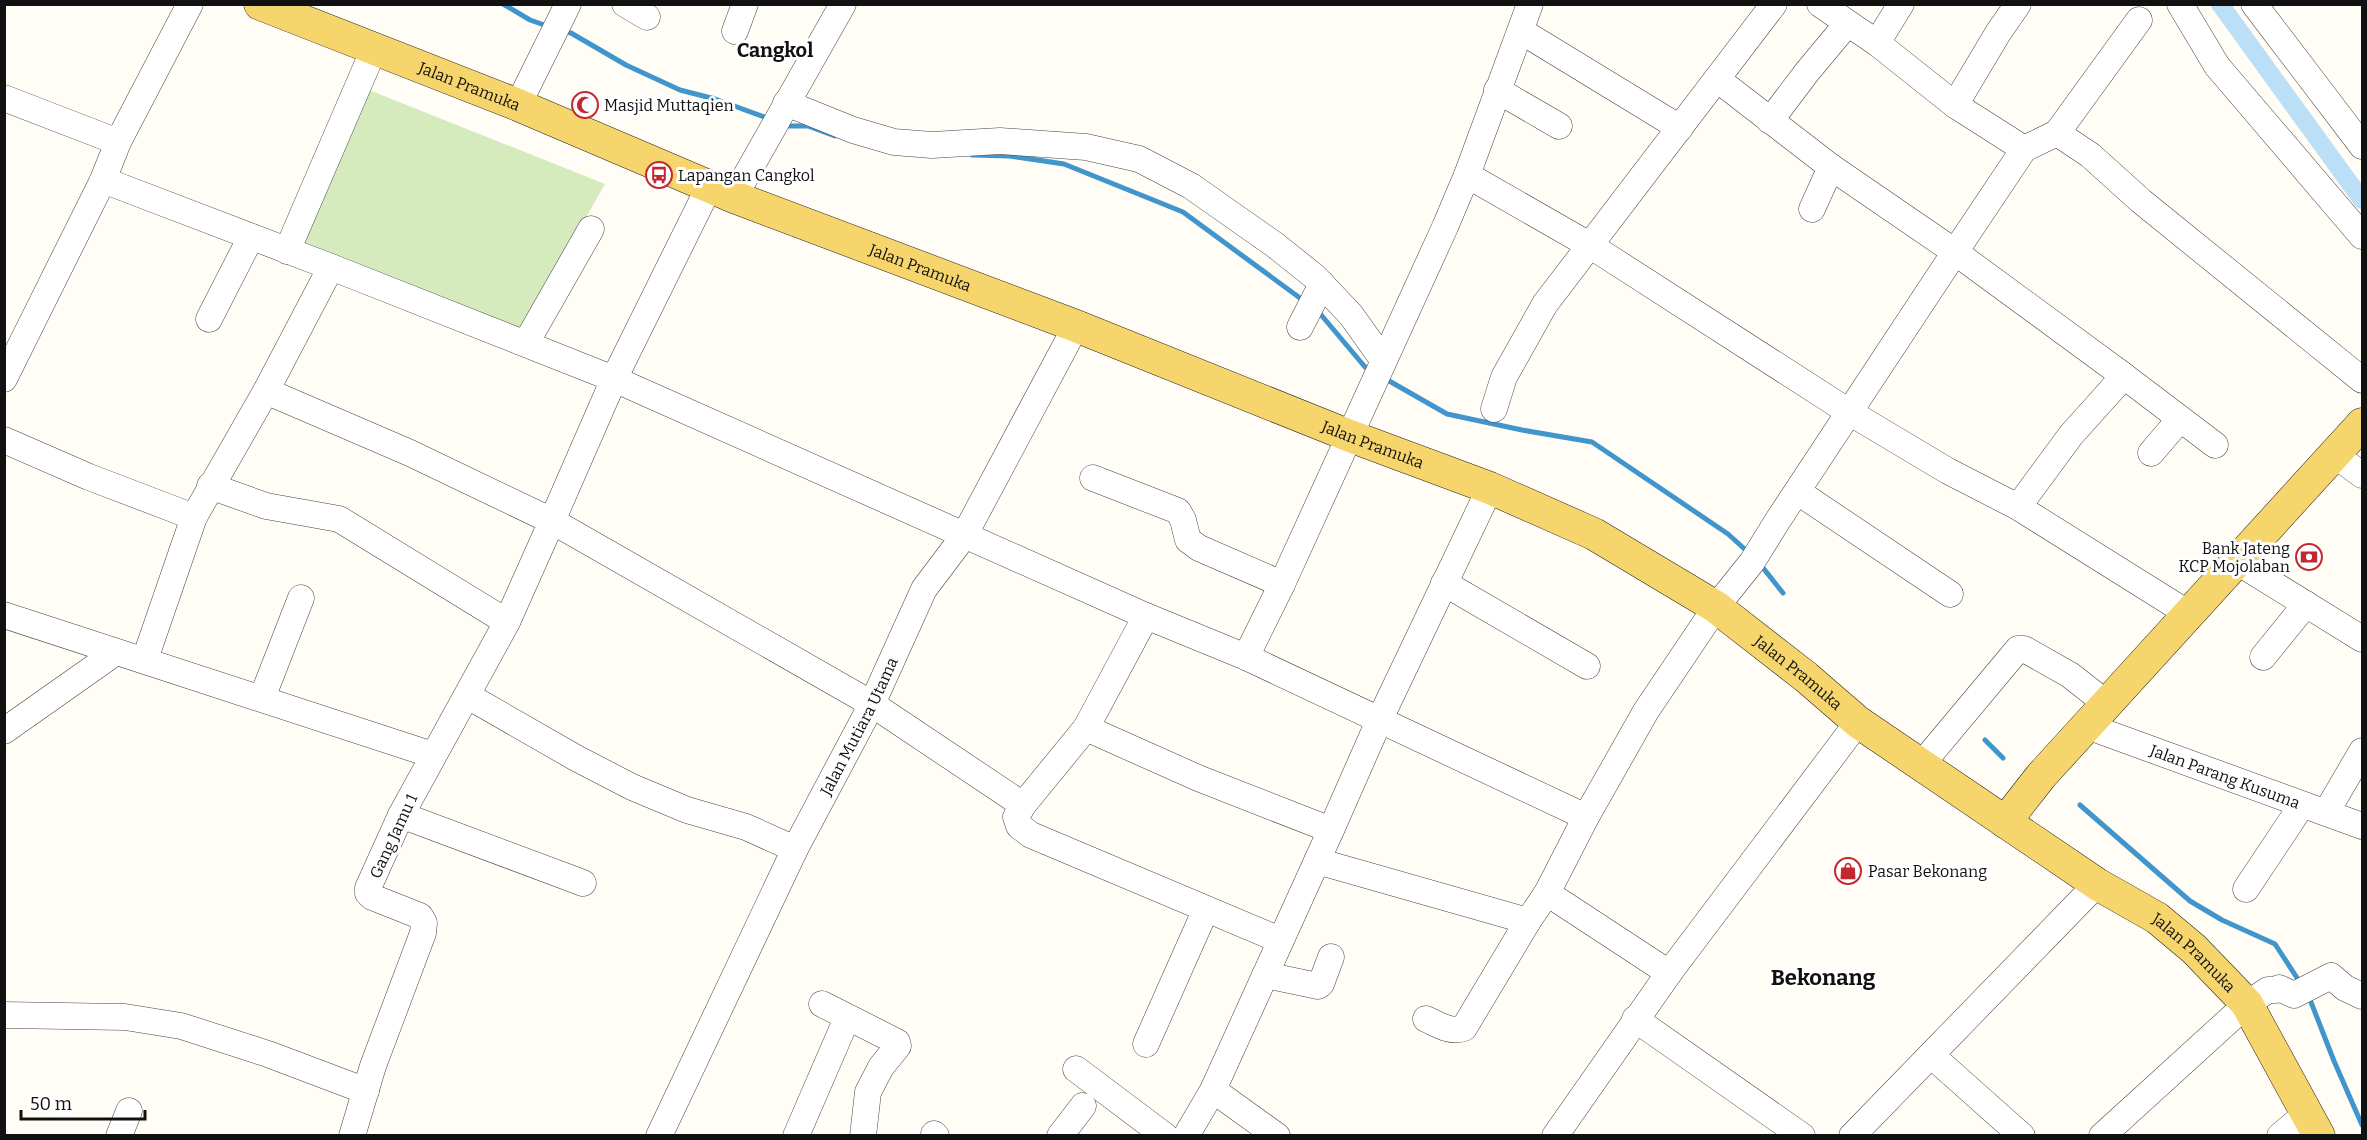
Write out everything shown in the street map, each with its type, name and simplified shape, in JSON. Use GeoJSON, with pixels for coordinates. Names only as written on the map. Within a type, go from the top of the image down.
{"type":"FeatureCollection","features":[{"type":"Feature","properties":{"kind":"main road","name":"Jalan Pramuka"},"geometry":{"type":"LineString","coordinates":[[260,4],[518,105],[722,192],[1076,326],[1350,436],[1490,488],[1594,534],[1716,607],[1806,677],[1858,722],[2097,884],[2164,924],[2194,949],[2247,1004],[2313,1124]]}},
{"type":"Feature","properties":{"kind":"main road"},"geometry":{"type":"LineString","coordinates":[[2005,822],[2027,792],[2362,424]]}},
{"type":"Feature","properties":{"kind":"street"},"geometry":{"type":"LineString","coordinates":[[4,379],[103,180],[118,142],[190,4]]}},
{"type":"Feature","properties":{"kind":"street"},"geometry":{"type":"LineString","coordinates":[[625,4],[647,17]]}},
{"type":"Feature","properties":{"kind":"street"},"geometry":{"type":"LineString","coordinates":[[735,31],[745,4]]}},
{"type":"Feature","properties":{"kind":"street"},"geometry":{"type":"LineString","coordinates":[[1246,657],[1350,436],[1467,175],[1530,4]]}},
{"type":"Feature","properties":{"kind":"street"},"geometry":{"type":"LineString","coordinates":[[1494,409],[1504,377],[1545,304],[1774,4]]}},
{"type":"Feature","properties":{"kind":"street"},"geometry":{"type":"LineString","coordinates":[[1820,4],[1877,43],[1955,105],[2024,149]]}},
{"type":"Feature","properties":{"kind":"street"},"geometry":{"type":"LineString","coordinates":[[1877,43],[1901,4]]}},
{"type":"Feature","properties":{"kind":"street"},"geometry":{"type":"LineString","coordinates":[[1955,105],[2018,4]]}},
{"type":"Feature","properties":{"kind":"street"},"geometry":{"type":"LineString","coordinates":[[2180,4],[2217,66],[2362,236]]}},
{"type":"Feature","properties":{"kind":"street"},"geometry":{"type":"LineString","coordinates":[[2254,4],[2362,146]]}},
{"type":"Feature","properties":{"kind":"street","name":"Gang Jamu 1"},"geometry":{"type":"LineString","coordinates":[[352,1136],[373,1066],[423,933],[424,923],[420,916],[372,897],[368,893],[401,815],[507,622],[614,379],[722,192],[778,117],[833,9]]}},
{"type":"Feature","properties":{"kind":"street"},"geometry":{"type":"LineString","coordinates":[[518,105],[561,18]]}},
{"type":"Feature","properties":{"kind":"street"},"geometry":{"type":"LineString","coordinates":[[1426,1019],[1457,1031],[1464,1028],[1528,921],[1548,893],[1586,817],[1646,711],[1716,607],[1758,554],[1849,412],[2024,149],[2057,133],[2139,20]]}},
{"type":"Feature","properties":{"kind":"street"},"geometry":{"type":"LineString","coordinates":[[1770,120],[1847,24]]}},
{"type":"Feature","properties":{"kind":"street"},"geometry":{"type":"LineString","coordinates":[[1521,31],[1680,128]]}},
{"type":"Feature","properties":{"kind":"street"},"geometry":{"type":"LineString","coordinates":[[287,251],[374,49]]}},
{"type":"Feature","properties":{"kind":"street"},"geometry":{"type":"LineString","coordinates":[[1717,78],[1831,167],[1955,252],[2215,445]]}},
{"type":"Feature","properties":{"kind":"street"},"geometry":{"type":"LineString","coordinates":[[1497,90],[1559,126]]}},
{"type":"Feature","properties":{"kind":"street"},"geometry":{"type":"LineString","coordinates":[[4,98],[118,142]]}},
{"type":"Feature","properties":{"kind":"street"},"geometry":{"type":"LineString","coordinates":[[778,117],[853,130],[894,142],[932,145],[1000,141],[1086,147],[1139,159],[1191,186],[1275,245],[1322,284],[1351,315],[1379,369]]}},
{"type":"Feature","properties":{"kind":"street"},"geometry":{"type":"LineString","coordinates":[[2057,133],[2090,155],[2141,201],[2362,380]]}},
{"type":"Feature","properties":{"kind":"street"},"geometry":{"type":"LineString","coordinates":[[1812,209],[1831,167]]}},
{"type":"Feature","properties":{"kind":"street"},"geometry":{"type":"LineString","coordinates":[[1467,175],[1591,246],[1849,412],[1948,471],[2018,507],[2189,614]]}},
{"type":"Feature","properties":{"kind":"street"},"geometry":{"type":"LineString","coordinates":[[103,180],[614,379],[964,536],[1246,657],[1586,817]]}},
{"type":"Feature","properties":{"kind":"street"},"geometry":{"type":"LineString","coordinates":[[526,343],[591,229]]}},
{"type":"Feature","properties":{"kind":"street"},"geometry":{"type":"LineString","coordinates":[[209,319],[251,237]]}},
{"type":"Feature","properties":{"kind":"street"},"geometry":{"type":"LineString","coordinates":[[145,660],[194,517],[266,391],[331,267]]}},
{"type":"Feature","properties":{"kind":"street"},"geometry":{"type":"LineString","coordinates":[[1300,327],[1322,284]]}},
{"type":"Feature","properties":{"kind":"street","name":"Jalan Mutiara Utama"},"geometry":{"type":"LineString","coordinates":[[658,1136],[795,849],[872,704],[924,590],[964,536],[1076,326]]}},
{"type":"Feature","properties":{"kind":"street"},"geometry":{"type":"LineString","coordinates":[[2018,507],[2071,435],[2124,376]]}},
{"type":"Feature","properties":{"kind":"street"},"geometry":{"type":"LineString","coordinates":[[266,391],[411,453],[552,521],[872,704],[1023,805]]}},
{"type":"Feature","properties":{"kind":"street"},"geometry":{"type":"LineString","coordinates":[[2151,453],[2180,419]]}},
{"type":"Feature","properties":{"kind":"street"},"geometry":{"type":"LineString","coordinates":[[4,440],[89,477],[194,517]]}},
{"type":"Feature","properties":{"kind":"street"},"geometry":{"type":"LineString","coordinates":[[2335,455],[2362,475]]}},
{"type":"Feature","properties":{"kind":"street"},"geometry":{"type":"LineString","coordinates":[[1093,478],[1178,511],[1188,540],[1199,548],[1282,584]]}},
{"type":"Feature","properties":{"kind":"street"},"geometry":{"type":"LineString","coordinates":[[210,486],[266,506],[339,519],[507,622]]}},
{"type":"Feature","properties":{"kind":"street"},"geometry":{"type":"LineString","coordinates":[[1186,1136],[1213,1090],[1379,721],[1490,488]]}},
{"type":"Feature","properties":{"kind":"street"},"geometry":{"type":"LineString","coordinates":[[1798,492],[1950,594]]}},
{"type":"Feature","properties":{"kind":"street"},"geometry":{"type":"LineString","coordinates":[[2236,561],[2362,639]]}},
{"type":"Feature","properties":{"kind":"street"},"geometry":{"type":"LineString","coordinates":[[1444,583],[1587,666]]}},
{"type":"Feature","properties":{"kind":"street"},"geometry":{"type":"LineString","coordinates":[[262,698],[301,598]]}},
{"type":"Feature","properties":{"kind":"street"},"geometry":{"type":"LineString","coordinates":[[2263,657],[2306,604]]}},
{"type":"Feature","properties":{"kind":"street"},"geometry":{"type":"LineString","coordinates":[[4,615],[433,755]]}},
{"type":"Feature","properties":{"kind":"street"},"geometry":{"type":"LineString","coordinates":[[1146,616],[1086,728],[1023,805],[1016,817],[1019,826],[1031,835],[1280,940]]}},
{"type":"Feature","properties":{"kind":"street","name":"Jalan Parang Kusuma"},"geometry":{"type":"LineString","coordinates":[[1921,765],[2018,649],[2070,675],[2097,715],[2302,805],[2327,811],[2362,826]]}},
{"type":"Feature","properties":{"kind":"street"},"geometry":{"type":"LineString","coordinates":[[4,731],[116,652]]}},
{"type":"Feature","properties":{"kind":"street"},"geometry":{"type":"LineString","coordinates":[[468,696],[576,758],[632,787],[687,810],[746,827],[795,849]]}},
{"type":"Feature","properties":{"kind":"street"},"geometry":{"type":"LineString","coordinates":[[1555,1136],[1635,1019],[1858,722]]}},
{"type":"Feature","properties":{"kind":"street"},"geometry":{"type":"LineString","coordinates":[[1086,728],[1197,778],[1331,830]]}},
{"type":"Feature","properties":{"kind":"street"},"geometry":{"type":"LineString","coordinates":[[2327,811],[2362,751]]}},
{"type":"Feature","properties":{"kind":"street"},"geometry":{"type":"LineString","coordinates":[[2246,890],[2302,805]]}},
{"type":"Feature","properties":{"kind":"street"},"geometry":{"type":"LineString","coordinates":[[401,815],[584,883]]}},
{"type":"Feature","properties":{"kind":"street"},"geometry":{"type":"LineString","coordinates":[[1317,861],[1528,921]]}},
{"type":"Feature","properties":{"kind":"street"},"geometry":{"type":"LineString","coordinates":[[1852,1136],[2097,884]]}},
{"type":"Feature","properties":{"kind":"street"},"geometry":{"type":"LineString","coordinates":[[1548,893],[1669,973]]}},
{"type":"Feature","properties":{"kind":"street"},"geometry":{"type":"LineString","coordinates":[[1146,1044],[1206,909]]}},
{"type":"Feature","properties":{"kind":"street"},"geometry":{"type":"LineString","coordinates":[[1265,975],[1318,986],[1321,984],[1331,957]]}},
{"type":"Feature","properties":{"kind":"street"},"geometry":{"type":"LineString","coordinates":[[2102,1136],[2247,1004],[2268,990],[2279,988],[2294,995],[2331,976],[2345,988],[2362,996]]}},
{"type":"Feature","properties":{"kind":"street"},"geometry":{"type":"LineString","coordinates":[[822,1004],[893,1039],[898,1046],[881,1067],[868,1092],[863,1136]]}},
{"type":"Feature","properties":{"kind":"street"},"geometry":{"type":"LineString","coordinates":[[4,1015],[125,1017],[181,1026],[268,1054],[366,1090]]}},
{"type":"Feature","properties":{"kind":"street"},"geometry":{"type":"LineString","coordinates":[[796,1136],[847,1018]]}},
{"type":"Feature","properties":{"kind":"street"},"geometry":{"type":"LineString","coordinates":[[1635,1019],[1802,1136]]}},
{"type":"Feature","properties":{"kind":"street"},"geometry":{"type":"LineString","coordinates":[[1931,1055],[2022,1136]]}},
{"type":"Feature","properties":{"kind":"street"},"geometry":{"type":"LineString","coordinates":[[1076,1069],[1165,1136]]}},
{"type":"Feature","properties":{"kind":"street"},"geometry":{"type":"LineString","coordinates":[[1213,1090],[1277,1136]]}},
{"type":"Feature","properties":{"kind":"street"},"geometry":{"type":"LineString","coordinates":[[1060,1136],[1083,1106]]}},
{"type":"Feature","properties":{"kind":"street"},"geometry":{"type":"LineString","coordinates":[[119,1136],[129,1111]]}},
{"type":"Feature","properties":{"kind":"street"},"geometry":{"type":"LineString","coordinates":[[2280,1136],[2313,1124]]}},
{"type":"Feature","properties":{"kind":"green space"},"geometry":{"type":"Polygon","coordinates":[[[369,90],[605,184],[521,332],[297,247],[369,90]]]}},
{"type":"Feature","properties":{"kind":"waterway"},"geometry":{"type":"LineString","coordinates":[[503,4],[530,20],[550,27]]}},
{"type":"Feature","properties":{"kind":"waterway"},"geometry":{"type":"LineString","coordinates":[[2220,4],[2362,200]]}},
{"type":"Feature","properties":{"kind":"waterway"},"geometry":{"type":"LineString","coordinates":[[561,31],[571,33],[626,65],[680,90],[715,99],[770,119]]}},
{"type":"Feature","properties":{"kind":"waterway"},"geometry":{"type":"LineString","coordinates":[[784,126],[808,126],[835,136]]}},
{"type":"Feature","properties":{"kind":"waterway"},"geometry":{"type":"LineString","coordinates":[[972,155],[1010,156],[1064,164],[1183,212],[1304,301]]}},
{"type":"Feature","properties":{"kind":"waterway"},"geometry":{"type":"LineString","coordinates":[[1317,310],[1370,370]]}},
{"type":"Feature","properties":{"kind":"waterway"},"geometry":{"type":"LineString","coordinates":[[1384,378],[1447,414],[1592,442],[1728,534],[1749,553]]}},
{"type":"Feature","properties":{"kind":"waterway"},"geometry":{"type":"LineString","coordinates":[[1760,564],[1783,593]]}},
{"type":"Feature","properties":{"kind":"waterway"},"geometry":{"type":"LineString","coordinates":[[1985,740],[2003,758]]}},
{"type":"Feature","properties":{"kind":"waterway"},"geometry":{"type":"LineString","coordinates":[[2080,805],[2190,901],[2222,920],[2275,944],[2301,984]]}},
{"type":"Feature","properties":{"kind":"waterway"},"geometry":{"type":"LineString","coordinates":[[2309,997],[2362,1125]]}},
{"type":"Feature","properties":{"kind":"place","name":"Masjid Muttaqien"},"geometry":{"type":"Point","coordinates":[585,105]}},
{"type":"Feature","properties":{"kind":"place","name":"Lapangan Cangkol"},"geometry":{"type":"Point","coordinates":[659,175]}},
{"type":"Feature","properties":{"kind":"place","name":"Bank Jateng KCP Mojolaban"},"geometry":{"type":"Point","coordinates":[2309,557]}},
{"type":"Feature","properties":{"kind":"place","name":"Pasar Bekonang"},"geometry":{"type":"Point","coordinates":[1848,871]}},
{"type":"Feature","properties":{"kind":"district","name":"Cangkol"},"geometry":{"type":"Point","coordinates":[775,50]}},
{"type":"Feature","properties":{"kind":"district","name":"Bekonang"},"geometry":{"type":"Point","coordinates":[1823,977]}}]}
